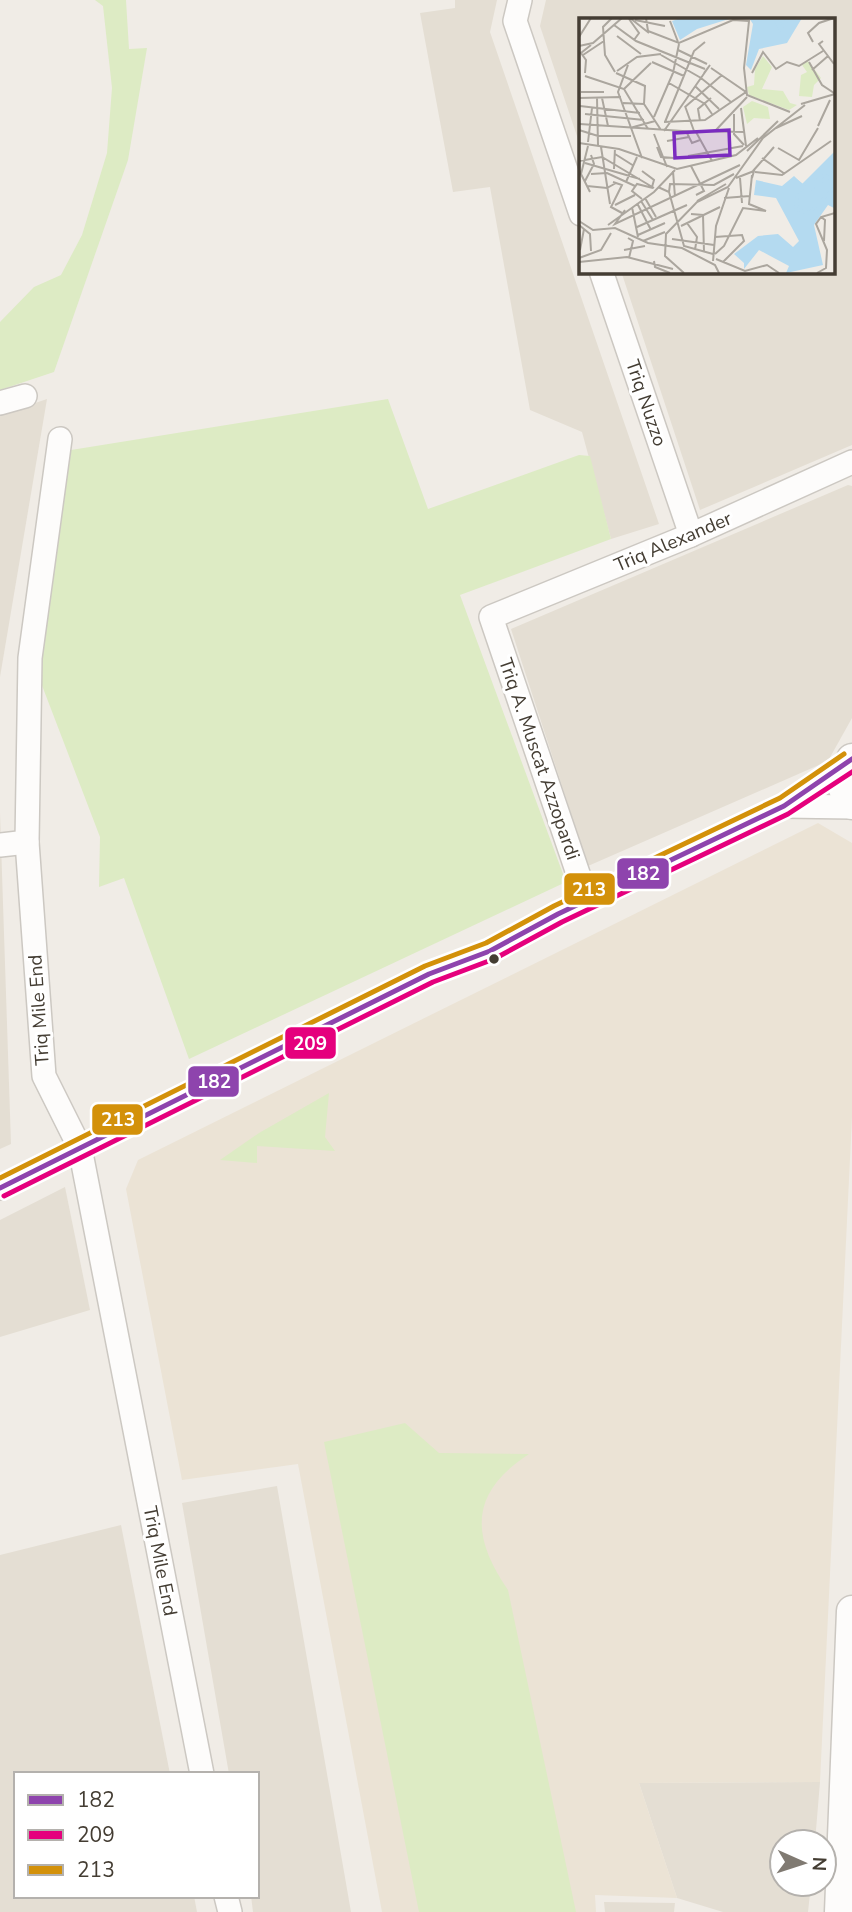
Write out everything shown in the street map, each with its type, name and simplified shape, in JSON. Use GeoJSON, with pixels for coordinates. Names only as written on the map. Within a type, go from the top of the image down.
{"type":"FeatureCollection","features":[{"type":"Feature","properties":{"kind":"street"},"geometry":{"type":"LineString","coordinates":[[520,0],[514,21],[579,208]]}},
{"type":"Feature","properties":{"kind":"street","name":"Triq Nuzzo"},"geometry":{"type":"LineString","coordinates":[[601,273],[691,535]]}},
{"type":"Feature","properties":{"kind":"street"},"geometry":{"type":"LineString","coordinates":[[0,403],[25,396]]}},
{"type":"Feature","properties":{"kind":"street","name":"Triq Mile End"},"geometry":{"type":"LineString","coordinates":[[60,439],[30,658],[27,842],[44,1076],[80,1148],[202,1772]]}},
{"type":"Feature","properties":{"kind":"street","name":"Triq Alexander"},"geometry":{"type":"LineString","coordinates":[[491,617],[691,535],[852,462]]}},
{"type":"Feature","properties":{"kind":"street","name":"Triq A. Muscat Azzopardi"},"geometry":{"type":"LineString","coordinates":[[491,617],[587,900]]}},
{"type":"Feature","properties":{"kind":"street"},"geometry":{"type":"LineString","coordinates":[[784,806],[852,806],[844,789],[850,762]]}},
{"type":"Feature","properties":{"kind":"street"},"geometry":{"type":"LineString","coordinates":[[0,1188],[429,974],[490,951],[587,900],[784,806],[850,762]]}},
{"type":"Feature","properties":{"kind":"street"},"geometry":{"type":"LineString","coordinates":[[0,845],[27,842]]}},
{"type":"Feature","properties":{"kind":"street"},"geometry":{"type":"LineString","coordinates":[[840,1912],[852,1611]]}},
{"type":"Feature","properties":{"kind":"shaded area"},"geometry":{"type":"Polygon","coordinates":[[[455,0],[497,0],[490,32],[659,524],[611,539],[582,432],[530,410],[490,187],[453,192],[420,13],[455,8],[455,0]]]}},
{"type":"Feature","properties":{"kind":"shaded area"},"geometry":{"type":"Polygon","coordinates":[[[546,0],[852,0],[852,445],[700,510],[622,273],[834,273],[834,18],[579,18],[579,142],[540,26],[546,0]]]}},
{"type":"Feature","properties":{"kind":"shaded area"},"geometry":{"type":"Polygon","coordinates":[[[47,399],[0,677],[0,415],[47,399]]]}},
{"type":"Feature","properties":{"kind":"shaded area"},"geometry":{"type":"Polygon","coordinates":[[[848,485],[852,486],[852,718],[828,761],[588,866],[511,629],[848,485]]]}},
{"type":"Feature","properties":{"kind":"shaded area"},"geometry":{"type":"Polygon","coordinates":[[[0,813],[11,1144],[0,1149],[0,813]]]}},
{"type":"Feature","properties":{"kind":"shaded area"},"geometry":{"type":"Polygon","coordinates":[[[818,823],[852,843],[852,1117],[820,1782],[639,1783],[677,1898],[595,1895],[596,1912],[382,1912],[298,1464],[182,1480],[126,1189],[138,1160],[818,823]]]}},
{"type":"Feature","properties":{"kind":"shaded area"},"geometry":{"type":"Polygon","coordinates":[[[65,1187],[90,1310],[0,1337],[0,1220],[65,1187]]]}},
{"type":"Feature","properties":{"kind":"shaded area"},"geometry":{"type":"Polygon","coordinates":[[[277,1486],[351,1912],[253,1912],[251,1898],[259,1898],[259,1772],[229,1772],[182,1503],[277,1486]]]}},
{"type":"Feature","properties":{"kind":"shaded area"},"geometry":{"type":"Polygon","coordinates":[[[121,1525],[170,1772],[14,1772],[14,1898],[194,1898],[197,1912],[0,1912],[0,1555],[121,1525]]]}},
{"type":"Feature","properties":{"kind":"shaded area"},"geometry":{"type":"Polygon","coordinates":[[[820,1782],[816,1828],[768,1828],[768,1898],[810,1898],[808,1912],[723,1912],[677,1898],[639,1783],[820,1782]]]}},
{"type":"Feature","properties":{"kind":"shaded area"},"geometry":{"type":"Polygon","coordinates":[[[604,1902],[675,1903],[674,1912],[605,1912],[604,1902]]]}},
{"type":"Feature","properties":{"kind":"green space"},"geometry":{"type":"Polygon","coordinates":[[[95,0],[126,0],[129,49],[147,48],[128,160],[54,372],[0,390],[0,322],[34,287],[61,275],[82,235],[107,153],[112,88],[103,6],[95,0]]]}},
{"type":"Feature","properties":{"kind":"green space"},"geometry":{"type":"Polygon","coordinates":[[[388,399],[428,509],[579,455],[590,456],[611,539],[460,595],[566,882],[189,1059],[124,878],[99,887],[100,837],[38,675],[71,450],[388,399]]]}},
{"type":"Feature","properties":{"kind":"green space"},"geometry":{"type":"Polygon","coordinates":[[[329,1093],[325,1137],[335,1151],[257,1146],[257,1163],[220,1160],[259,1133],[329,1093]]]}},
{"type":"Feature","properties":{"kind":"green space"},"geometry":{"type":"Polygon","coordinates":[[[405,1423],[439,1453],[529,1454],[510,1468],[486,1499],[482,1533],[487,1551],[508,1590],[576,1912],[419,1912],[324,1442],[405,1423]]]}},
{"type":"Feature","properties":{"kind":"transit line","name":"213"},"geometry":{"type":"LineString","coordinates":[[0,1178],[425,966],[486,943],[554,906],[780,798],[844,754]]}},
{"type":"Feature","properties":{"kind":"transit line","name":"182"},"geometry":{"type":"LineString","coordinates":[[0,1188],[429,974],[490,951],[558,914],[784,806],[852,759]]}},
{"type":"Feature","properties":{"kind":"transit line","name":"209"},"geometry":{"type":"LineString","coordinates":[[4,1196],[433,982],[494,959],[562,922],[788,814],[852,772]]}}]}
